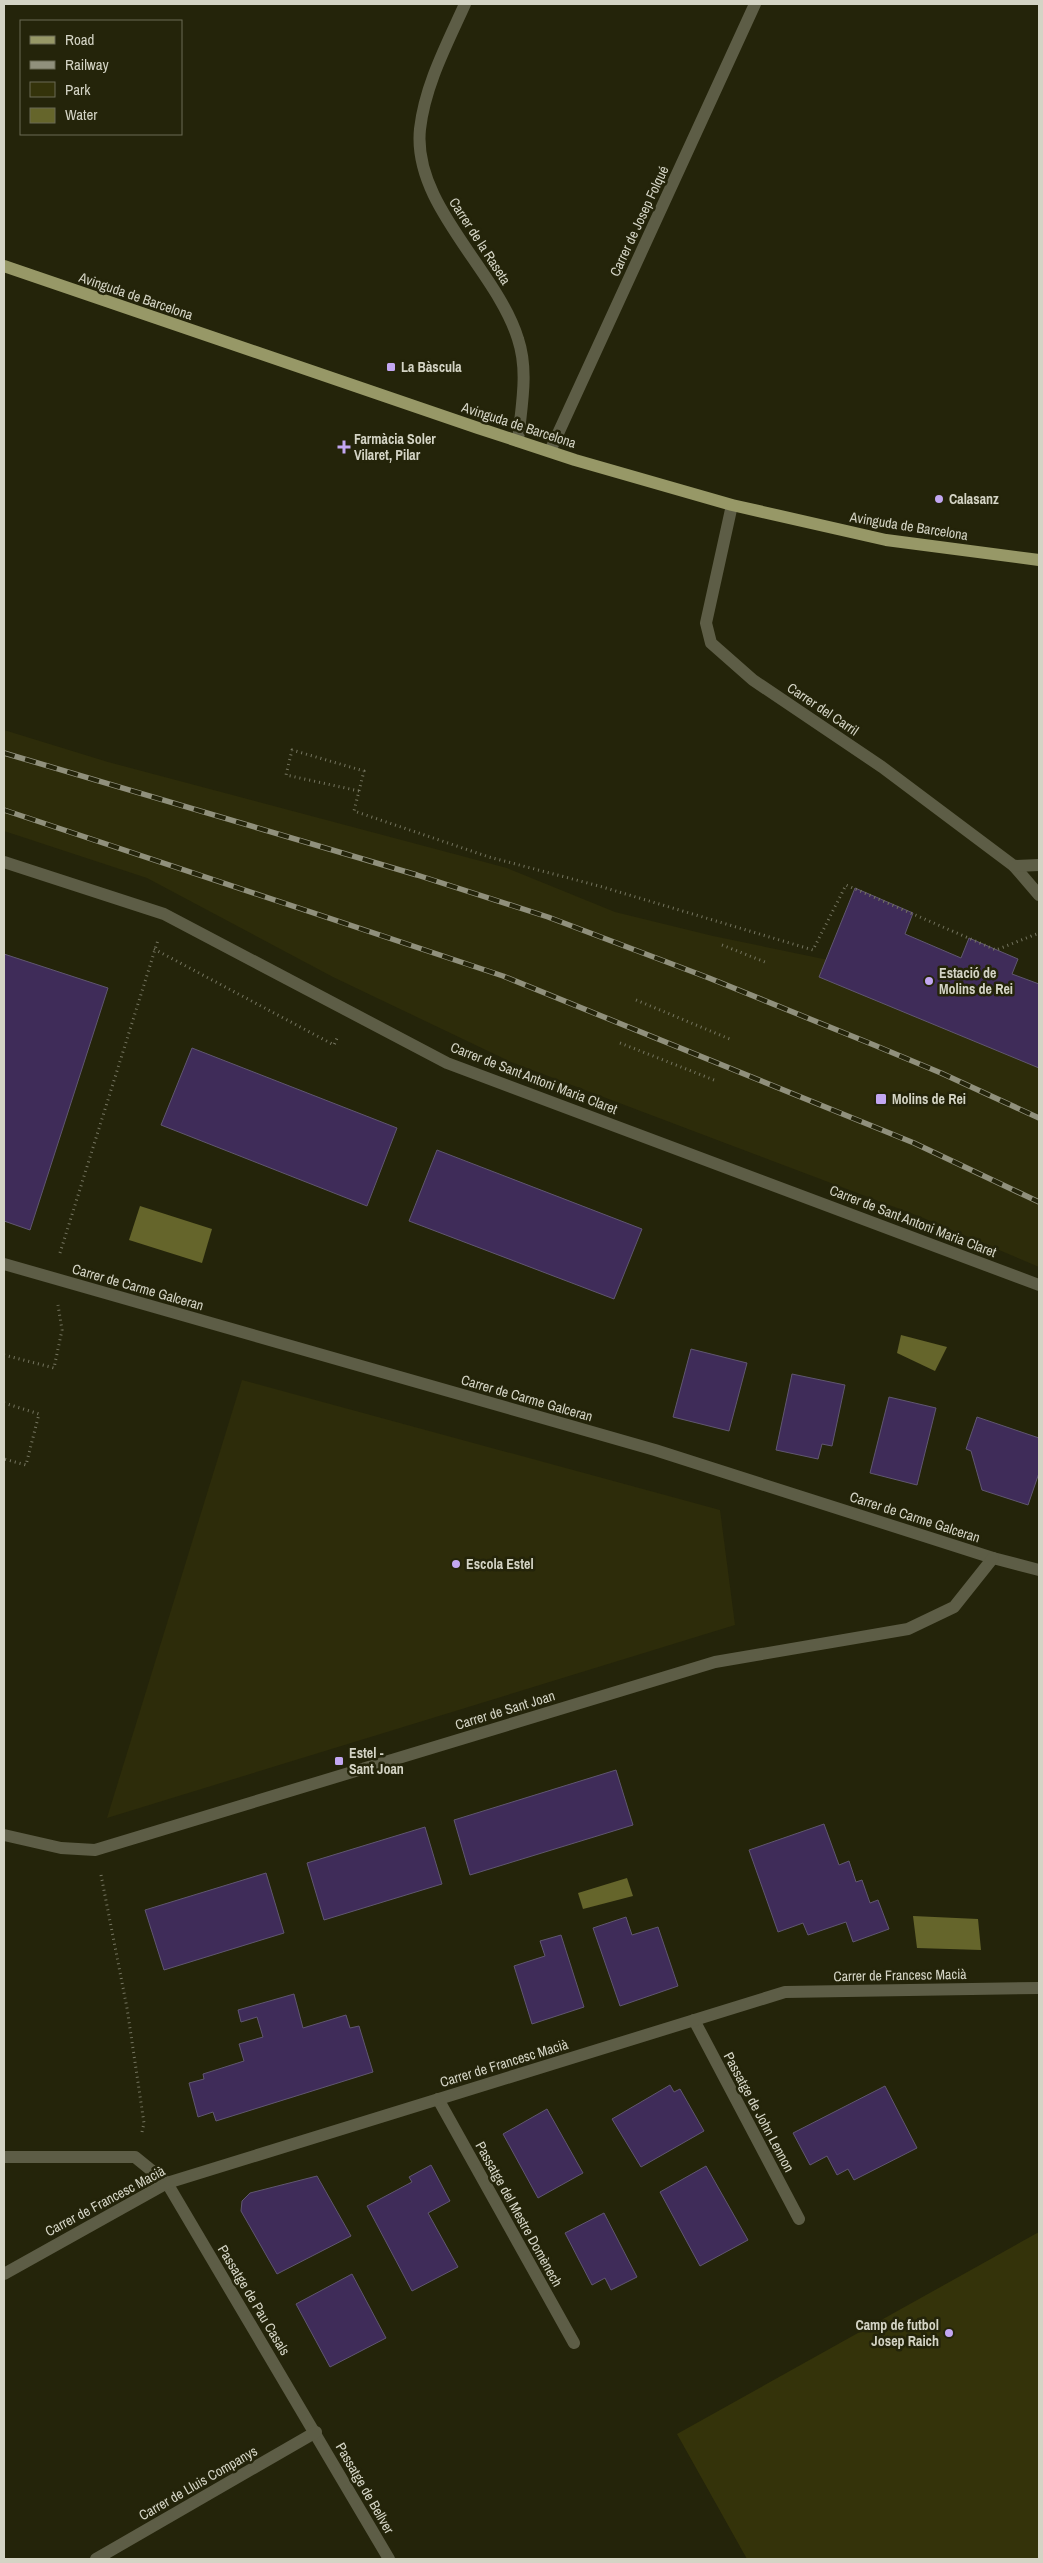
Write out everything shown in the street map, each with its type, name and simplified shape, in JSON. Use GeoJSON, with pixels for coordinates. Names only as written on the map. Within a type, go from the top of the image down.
{"type":"FeatureCollection","features":[{"type":"Feature","properties":{"kind":"main road","name":"Avinguda de Barcelona"},"geometry":{"type":"LineString","coordinates":[[4,266],[518,441],[732,505],[886,540],[1039,560]]}},
{"type":"Feature","properties":{"kind":"street","name":"Carrer de la Raseta"},"geometry":{"type":"LineString","coordinates":[[465,4],[427,91],[420,130],[423,163],[436,201],[509,315],[519,340],[524,368],[518,441]]}},
{"type":"Feature","properties":{"kind":"street","name":"Carrer de Josep Folqué"},"geometry":{"type":"LineString","coordinates":[[550,451],[755,4]]}},
{"type":"Feature","properties":{"kind":"street","name":"Carrer del Carril"},"geometry":{"type":"LineString","coordinates":[[732,505],[706,623],[711,644],[753,680],[882,767],[1014,866],[1039,895]]}},
{"type":"Feature","properties":{"kind":"street","name":"Carrer de Sant Antoni Maria Claret"},"geometry":{"type":"LineString","coordinates":[[4,862],[164,914],[448,1063],[512,1089],[585,1114],[1039,1285]]}},
{"type":"Feature","properties":{"kind":"street"},"geometry":{"type":"LineString","coordinates":[[1014,866],[1039,865]]}},
{"type":"Feature","properties":{"kind":"street","name":"Carrer de Carme Galceran"},"geometry":{"type":"LineString","coordinates":[[4,1264],[655,1450],[993,1558],[1039,1570]]}},
{"type":"Feature","properties":{"kind":"street","name":"Carrer de Sant Joan"},"geometry":{"type":"LineString","coordinates":[[4,1835],[45,1845],[96,1850],[716,1662],[908,1629],[954,1607],[993,1558]]}},
{"type":"Feature","properties":{"kind":"street","name":"Carrer de Francesc Macià"},"geometry":{"type":"LineString","coordinates":[[4,2274],[167,2183],[785,1992],[1039,1988]]}},
{"type":"Feature","properties":{"kind":"street","name":"Passatge de John Lennon"},"geometry":{"type":"LineString","coordinates":[[694,2020],[799,2219]]}},
{"type":"Feature","properties":{"kind":"street","name":"Passatge del Mestre Domènech"},"geometry":{"type":"LineString","coordinates":[[438,2099],[574,2343]]}},
{"type":"Feature","properties":{"kind":"street"},"geometry":{"type":"LineString","coordinates":[[4,2158],[135,2157],[167,2183]]}},
{"type":"Feature","properties":{"kind":"street","name":"Passatge de Pau Casals"},"geometry":{"type":"LineString","coordinates":[[167,2183],[316,2432]]}},
{"type":"Feature","properties":{"kind":"street","name":"Carrer de Lluis Companys"},"geometry":{"type":"LineString","coordinates":[[96,2559],[316,2432]]}},
{"type":"Feature","properties":{"kind":"street","name":"Passatge de Bellver"},"geometry":{"type":"LineString","coordinates":[[316,2432],[389,2559]]}},
{"type":"Feature","properties":{"kind":"path"},"geometry":{"type":"LineString","coordinates":[[359,791],[286,775],[292,750],[364,771],[359,791],[354,811],[489,857],[599,886],[813,950],[846,885],[996,950],[1039,933]]}},
{"type":"Feature","properties":{"kind":"path"},"geometry":{"type":"LineString","coordinates":[[4,1355],[54,1368],[62,1330],[52,1278],[154,949],[160,936]]}},
{"type":"Feature","properties":{"kind":"path"},"geometry":{"type":"LineString","coordinates":[[722,946],[765,962]]}},
{"type":"Feature","properties":{"kind":"path"},"geometry":{"type":"LineString","coordinates":[[154,949],[334,1045],[339,1036],[330,1031]]}},
{"type":"Feature","properties":{"kind":"path"},"geometry":{"type":"LineString","coordinates":[[636,1000],[732,1040]]}},
{"type":"Feature","properties":{"kind":"path"},"geometry":{"type":"LineString","coordinates":[[620,1043],[714,1080]]}},
{"type":"Feature","properties":{"kind":"path"},"geometry":{"type":"LineString","coordinates":[[4,1404],[39,1414],[26,1465],[4,1459]]}},
{"type":"Feature","properties":{"kind":"path"},"geometry":{"type":"LineString","coordinates":[[96,1850],[127,2008],[144,2124],[135,2157]]}},
{"type":"Feature","properties":{"kind":"shaded area"},"geometry":{"type":"Polygon","coordinates":[[[4,730],[108,762],[507,868],[615,912],[713,936],[896,974],[976,999],[1039,1030],[1039,1267],[921,1217],[511,1062],[333,977],[147,878],[4,831],[4,730]]]}},
{"type":"Feature","properties":{"kind":"shaded area","name":"Escola Estel"},"geometry":{"type":"Polygon","coordinates":[[[242,1380],[720,1510],[735,1625],[107,1818],[242,1380]]]}},
{"type":"Feature","properties":{"kind":"green space","name":"Camp de futbol Josep Raich"},"geometry":{"type":"Polygon","coordinates":[[[1039,2232],[1039,2559],[747,2559],[677,2434],[1039,2232]]]}},
{"type":"Feature","properties":{"kind":"water"},"geometry":{"type":"Polygon","coordinates":[[[140,1206],[212,1229],[202,1263],[129,1240],[140,1206]]]}},
{"type":"Feature","properties":{"kind":"water"},"geometry":{"type":"Polygon","coordinates":[[[901,1335],[947,1347],[935,1371],[897,1353],[901,1335]]]}},
{"type":"Feature","properties":{"kind":"water"},"geometry":{"type":"Polygon","coordinates":[[[627,1878],[633,1896],[583,1909],[578,1893],[627,1878]]]}},
{"type":"Feature","properties":{"kind":"water"},"geometry":{"type":"Polygon","coordinates":[[[913,1916],[978,1919],[981,1950],[917,1948],[913,1916]]]}},
{"type":"Feature","properties":{"kind":"building","name":"Estació de Molins de Rei"},"geometry":{"type":"Polygon","coordinates":[[[855,888],[913,913],[905,934],[961,958],[969,938],[1018,959],[1012,974],[1039,984],[1039,1068],[819,977],[855,888]]]}},
{"type":"Feature","properties":{"kind":"building"},"geometry":{"type":"Polygon","coordinates":[[[4,954],[108,988],[30,1230],[4,1221],[4,954]]]}},
{"type":"Feature","properties":{"kind":"building"},"geometry":{"type":"Polygon","coordinates":[[[192,1048],[397,1128],[367,1206],[161,1125],[192,1048]]]}},
{"type":"Feature","properties":{"kind":"building"},"geometry":{"type":"Polygon","coordinates":[[[437,1150],[642,1229],[614,1299],[409,1221],[437,1150]]]}},
{"type":"Feature","properties":{"kind":"building"},"geometry":{"type":"Polygon","coordinates":[[[691,1349],[747,1363],[729,1431],[673,1417],[691,1349]]]}},
{"type":"Feature","properties":{"kind":"building"},"geometry":{"type":"Polygon","coordinates":[[[792,1374],[845,1385],[832,1446],[822,1444],[818,1459],[776,1450],[792,1374]]]}},
{"type":"Feature","properties":{"kind":"building"},"geometry":{"type":"Polygon","coordinates":[[[889,1397],[936,1408],[917,1485],[870,1473],[889,1397]]]}},
{"type":"Feature","properties":{"kind":"building"},"geometry":{"type":"Polygon","coordinates":[[[977,1417],[1039,1438],[1039,1473],[1028,1505],[982,1490],[971,1451],[966,1449],[977,1417]]]}},
{"type":"Feature","properties":{"kind":"building"},"geometry":{"type":"Polygon","coordinates":[[[616,1770],[633,1825],[470,1875],[454,1820],[616,1770]]]}},
{"type":"Feature","properties":{"kind":"building"},"geometry":{"type":"Polygon","coordinates":[[[824,1824],[839,1865],[849,1861],[856,1882],[862,1880],[870,1903],[878,1900],[889,1929],[853,1942],[846,1922],[808,1935],[803,1923],[778,1932],[749,1850],[824,1824]]]}},
{"type":"Feature","properties":{"kind":"building"},"geometry":{"type":"Polygon","coordinates":[[[425,1827],[442,1884],[324,1920],[307,1863],[425,1827]]]}},
{"type":"Feature","properties":{"kind":"building"},"geometry":{"type":"Polygon","coordinates":[[[266,1873],[284,1933],[164,1970],[145,1910],[266,1873]]]}},
{"type":"Feature","properties":{"kind":"building"},"geometry":{"type":"Polygon","coordinates":[[[626,1917],[632,1935],[658,1927],[678,1986],[620,2006],[593,1928],[626,1917]]]}},
{"type":"Feature","properties":{"kind":"building"},"geometry":{"type":"Polygon","coordinates":[[[561,1935],[584,2007],[532,2024],[514,1966],[545,1956],[540,1941],[561,1935]]]}},
{"type":"Feature","properties":{"kind":"building"},"geometry":{"type":"Polygon","coordinates":[[[294,1994],[303,2028],[346,2015],[350,2028],[359,2026],[373,2072],[216,2121],[213,2112],[198,2117],[189,2083],[204,2079],[203,2074],[244,2061],[239,2044],[263,2037],[257,2017],[241,2022],[238,2010],[294,1994]]]}},
{"type":"Feature","properties":{"kind":"building"},"geometry":{"type":"Polygon","coordinates":[[[670,2085],[674,2092],[680,2089],[704,2131],[641,2167],[612,2119],[670,2085]]]}},
{"type":"Feature","properties":{"kind":"building"},"geometry":{"type":"Polygon","coordinates":[[[885,2086],[917,2148],[854,2180],[848,2169],[837,2175],[827,2156],[810,2165],[793,2133],[885,2086]]]}},
{"type":"Feature","properties":{"kind":"building"},"geometry":{"type":"Polygon","coordinates":[[[547,2109],[583,2173],[538,2198],[503,2134],[547,2109]]]}},
{"type":"Feature","properties":{"kind":"building"},"geometry":{"type":"Polygon","coordinates":[[[431,2165],[450,2201],[428,2213],[458,2267],[412,2291],[367,2206],[412,2182],[409,2177],[431,2165]]]}},
{"type":"Feature","properties":{"kind":"building"},"geometry":{"type":"Polygon","coordinates":[[[706,2166],[748,2240],[700,2266],[660,2192],[706,2166]]]}},
{"type":"Feature","properties":{"kind":"building"},"geometry":{"type":"Polygon","coordinates":[[[317,2176],[351,2236],[277,2274],[241,2211],[242,2201],[250,2193],[317,2176]]]}},
{"type":"Feature","properties":{"kind":"building"},"geometry":{"type":"Polygon","coordinates":[[[604,2213],[637,2277],[611,2290],[605,2278],[592,2285],[565,2233],[604,2213]]]}},
{"type":"Feature","properties":{"kind":"building"},"geometry":{"type":"Polygon","coordinates":[[[352,2274],[386,2338],[330,2367],[296,2304],[352,2274]]]}},
{"type":"Feature","properties":{"kind":"railway"},"geometry":{"type":"LineString","coordinates":[[4,753],[417,875],[548,917],[709,978],[874,1045],[941,1073],[1039,1118]]}},
{"type":"Feature","properties":{"kind":"railway"},"geometry":{"type":"LineString","coordinates":[[4,810],[503,976],[914,1143],[1039,1202]]}},
{"type":"Feature","properties":{"kind":"place","name":"La Bàscula"},"geometry":{"type":"Point","coordinates":[391,367]}},
{"type":"Feature","properties":{"kind":"place","name":"Farmàcia Soler Vilaret, Pilar"},"geometry":{"type":"Point","coordinates":[344,447]}},
{"type":"Feature","properties":{"kind":"place","name":"Calasanz"},"geometry":{"type":"Point","coordinates":[939,499]}},
{"type":"Feature","properties":{"kind":"place","name":"Estació de Molins de Rei"},"geometry":{"type":"Point","coordinates":[929,981]}},
{"type":"Feature","properties":{"kind":"place","name":"Molins de Rei"},"geometry":{"type":"Point","coordinates":[881,1099]}},
{"type":"Feature","properties":{"kind":"place","name":"Escola Estel"},"geometry":{"type":"Point","coordinates":[456,1564]}},
{"type":"Feature","properties":{"kind":"place","name":"Estel - Sant Joan"},"geometry":{"type":"Point","coordinates":[339,1761]}},
{"type":"Feature","properties":{"kind":"place","name":"Camp de futbol Josep Raich"},"geometry":{"type":"Point","coordinates":[949,2333]}}]}
